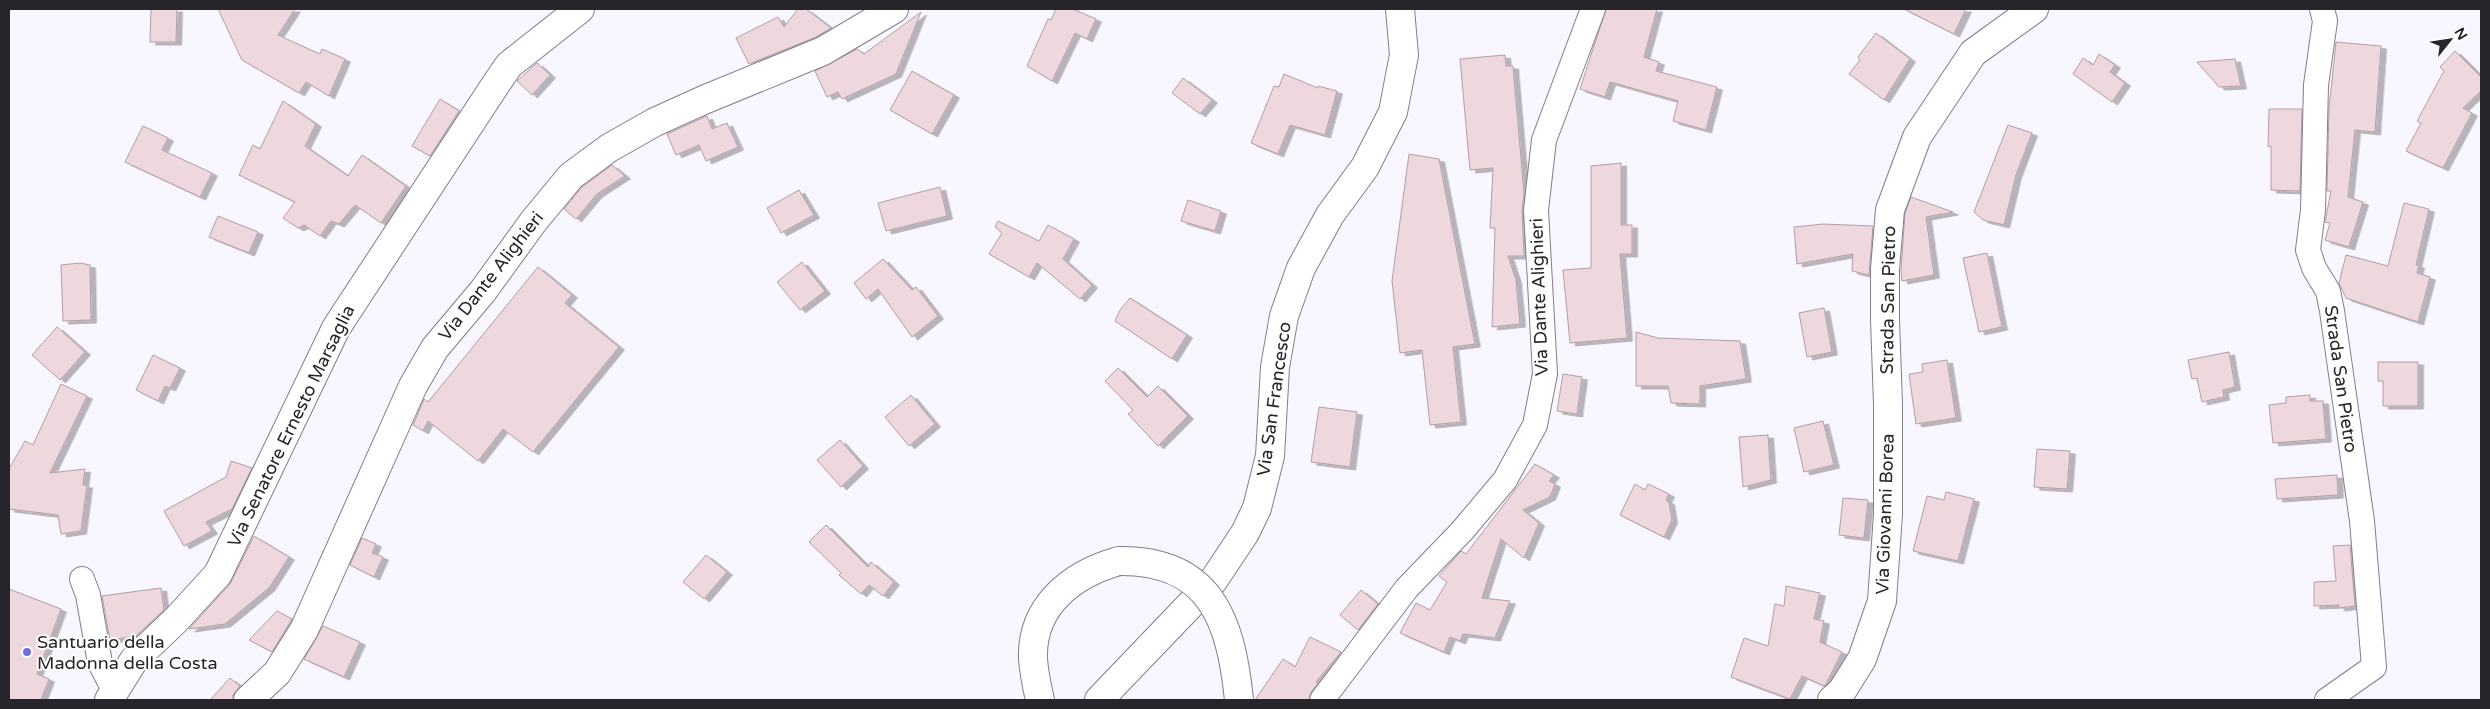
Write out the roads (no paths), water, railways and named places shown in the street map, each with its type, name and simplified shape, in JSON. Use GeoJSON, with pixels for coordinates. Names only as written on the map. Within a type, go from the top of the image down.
{"type":"FeatureCollection","features":[{"type":"Feature","properties":{"kind":"street","name":"Via Senatore Ernesto Marsaglia"},"geometry":{"type":"LineString","coordinates":[[111,695],[134,660],[176,620],[218,574],[336,328],[494,87],[510,65],[580,9]]}},
{"type":"Feature","properties":{"kind":"street","name":"Via Dante Alighieri"},"geometry":{"type":"LineString","coordinates":[[248,700],[277,672],[304,630],[412,386],[435,348],[483,291],[533,222],[571,176],[609,148],[655,122],[824,51],[894,9]]}},
{"type":"Feature","properties":{"kind":"street","name":"Via San Francesco"},"geometry":{"type":"LineString","coordinates":[[1099,700],[1212,581],[1241,540],[1257,508],[1270,456],[1275,367],[1284,316],[1301,268],[1330,214],[1365,167],[1393,112],[1404,55],[1400,9]]}},
{"type":"Feature","properties":{"kind":"street","name":"Via Dante Alighieri"},"geometry":{"type":"LineString","coordinates":[[1322,700],[1408,588],[1462,531],[1505,480],[1535,425],[1545,374],[1536,210],[1544,140],[1593,9]]}},
{"type":"Feature","properties":{"kind":"street","name":"Strada San Pietro"},"geometry":{"type":"LineString","coordinates":[[1888,404],[1884,320],[1885,269],[1890,210],[1917,137],[1973,53],[2034,9]]}},
{"type":"Feature","properties":{"kind":"street","name":"Strada San Pietro"},"geometry":{"type":"LineString","coordinates":[[2322,9],[2325,22],[2316,84],[2313,210],[2308,250],[2314,268],[2328,291],[2332,311],[2362,520],[2374,667],[2364,676],[2327,700]]}},
{"type":"Feature","properties":{"kind":"street","name":"Via Giovanni Borea"},"geometry":{"type":"LineString","coordinates":[[1832,700],[1842,691],[1862,659],[1882,601],[1888,514],[1888,404]]}},
{"type":"Feature","properties":{"kind":"street"},"geometry":{"type":"LineString","coordinates":[[1040,700],[1035,673],[1034,638],[1040,618],[1051,600],[1075,580],[1099,567],[1119,562],[1143,561],[1166,566],[1189,579],[1209,599],[1223,620],[1231,644],[1238,700]]}},
{"type":"Feature","properties":{"kind":"street"},"geometry":{"type":"LineString","coordinates":[[82,579],[88,595],[100,663],[111,695]]}},
{"type":"Feature","properties":{"kind":"street"},"geometry":{"type":"LineString","coordinates":[[1035,673],[1055,700]]}},
{"type":"Feature","properties":{"kind":"place","name":"Santuario della Madonna della Costa"},"geometry":{"type":"Point","coordinates":[27,652]}}]}
